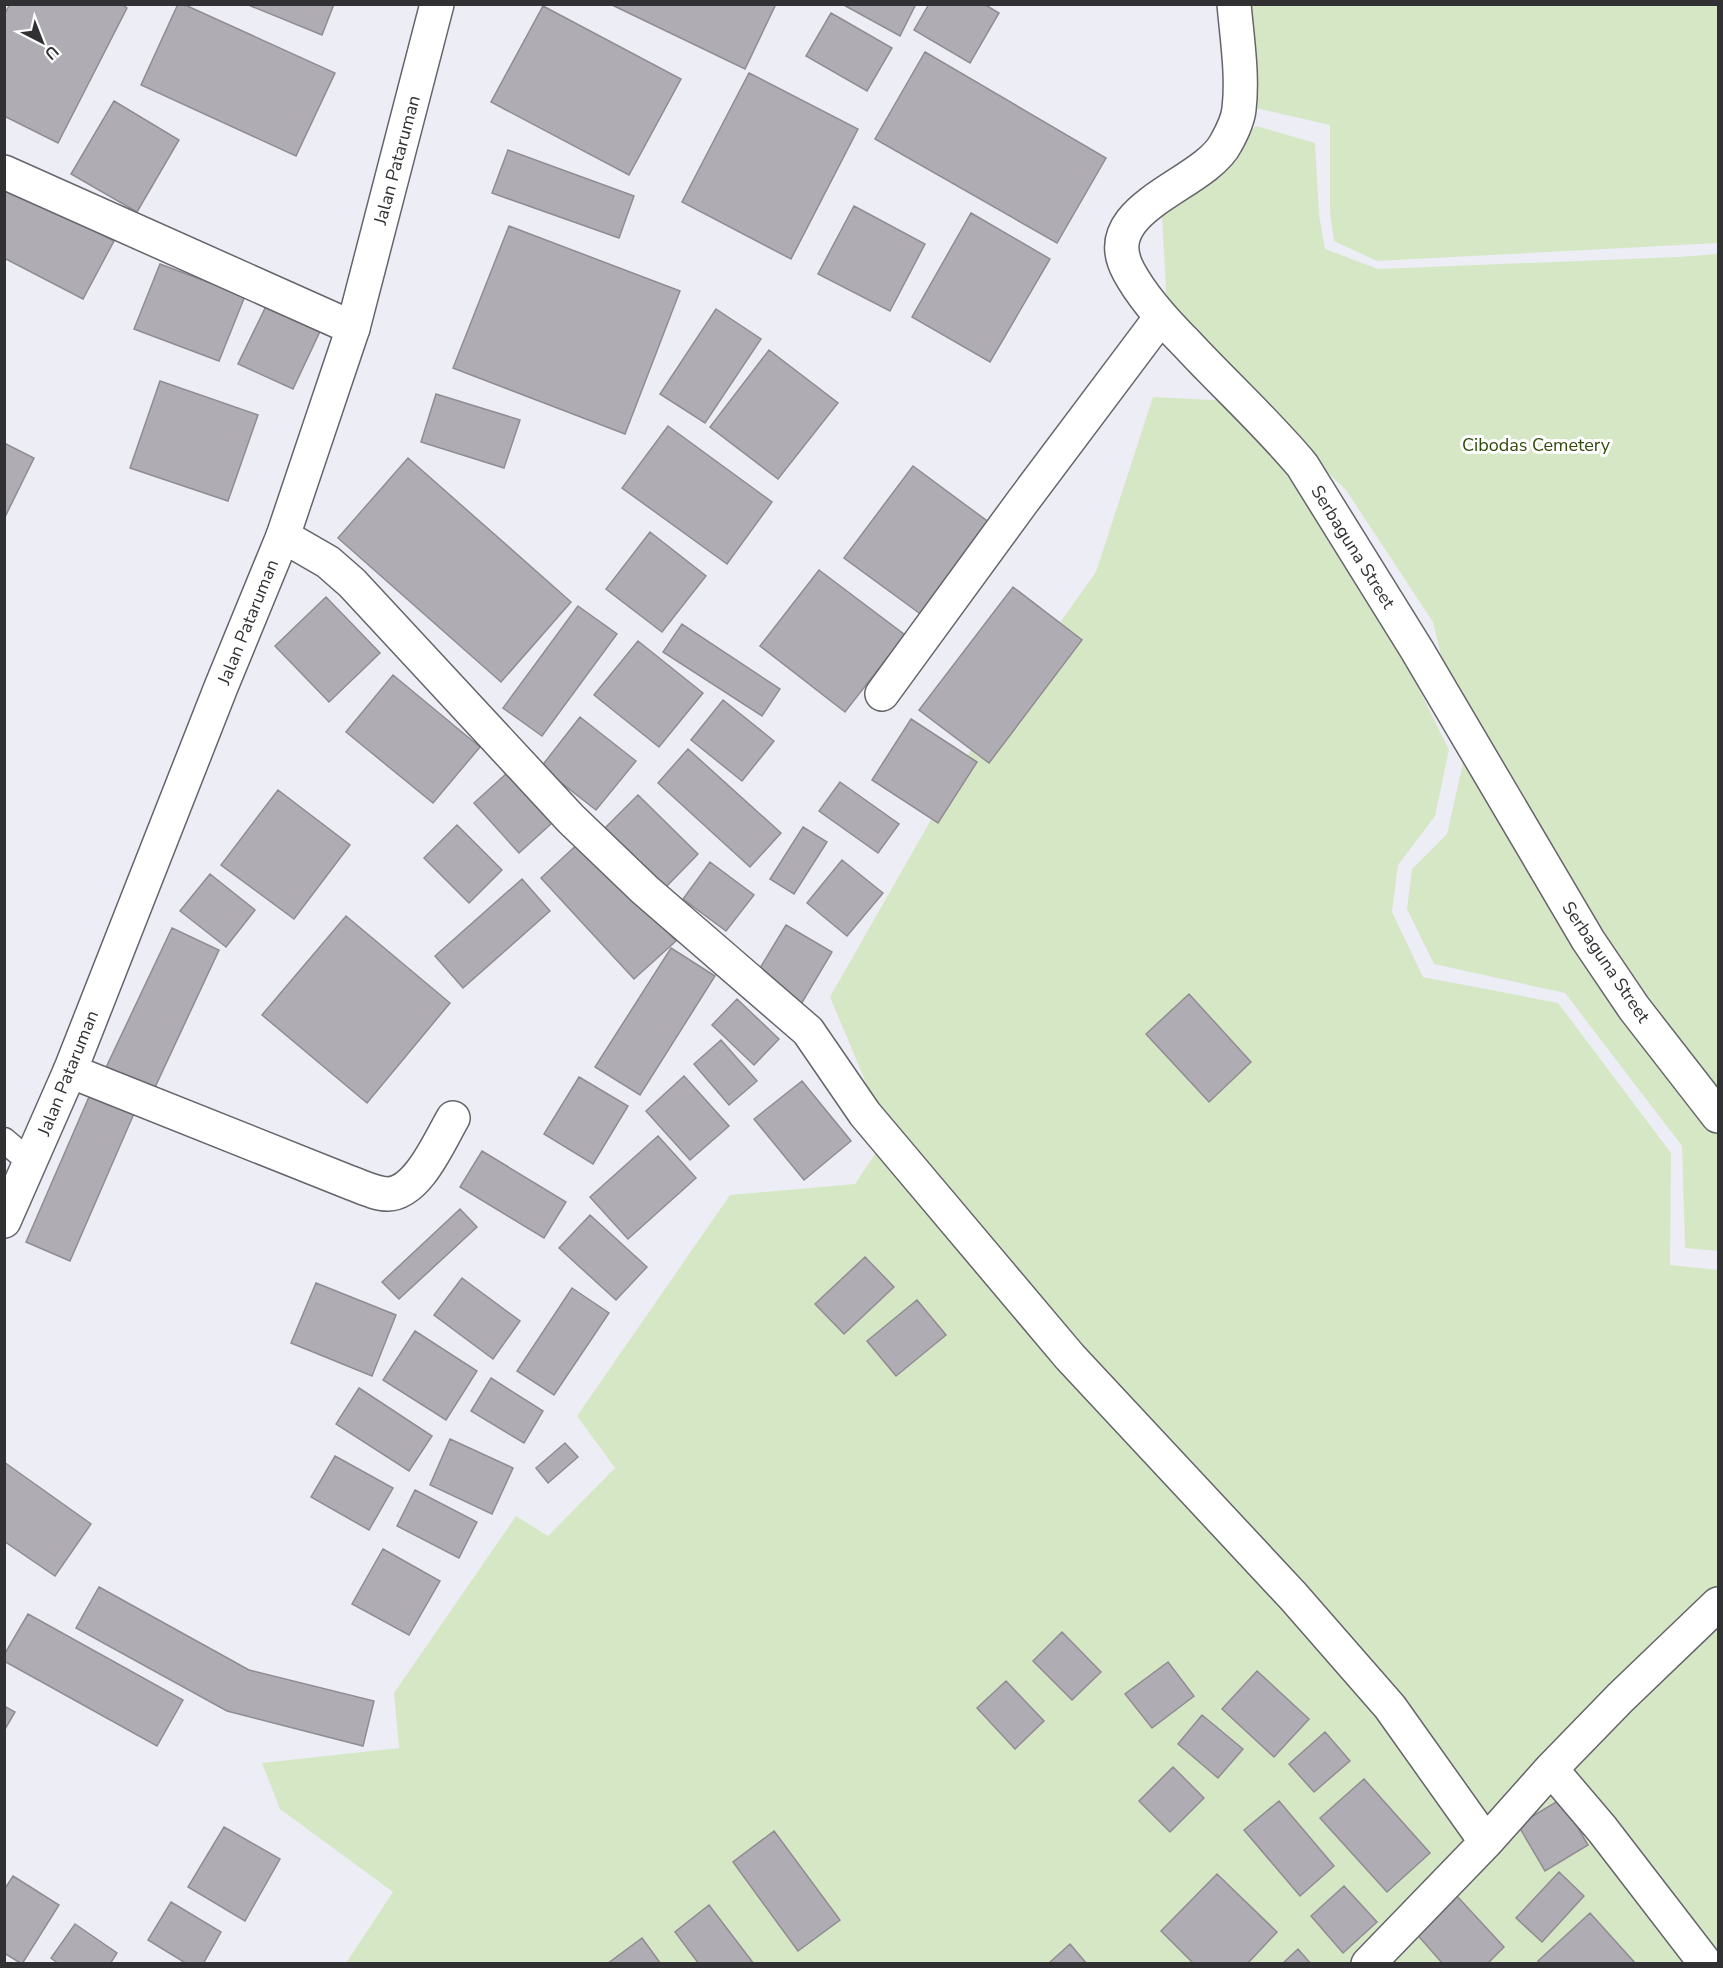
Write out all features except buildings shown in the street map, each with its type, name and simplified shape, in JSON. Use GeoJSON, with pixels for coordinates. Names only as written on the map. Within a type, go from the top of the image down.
{"type":"FeatureCollection","features":[{"type":"Feature","properties":{"kind":"street","name":"Jalan Pataruman"},"geometry":{"type":"LineString","coordinates":[[4,1221],[70,1071],[221,687],[283,537],[353,328],[437,4]]}},
{"type":"Feature","properties":{"kind":"street","name":"Serbaguna Street"},"geometry":{"type":"LineString","coordinates":[[1234,4],[1239,60],[1239,111],[1225,145],[1208,165],[1145,206],[1129,224],[1121,246],[1128,271],[1161,317],[1283,442],[1302,465],[1417,650],[1588,939],[1634,1008],[1719,1116]]}},
{"type":"Feature","properties":{"kind":"street"},"geometry":{"type":"LineString","coordinates":[[4,172],[353,328]]}},
{"type":"Feature","properties":{"kind":"street"},"geometry":{"type":"LineString","coordinates":[[882,694],[1161,317]]}},
{"type":"Feature","properties":{"kind":"street"},"geometry":{"type":"LineString","coordinates":[[283,537],[328,561],[346,577],[571,819],[645,890],[808,1031],[865,1114],[1070,1357],[1293,1596],[1390,1707],[1486,1842]]}},
{"type":"Feature","properties":{"kind":"street"},"geometry":{"type":"LineString","coordinates":[[70,1071],[341,1179],[385,1194],[400,1192],[415,1182],[453,1118]]}},
{"type":"Feature","properties":{"kind":"street"},"geometry":{"type":"LineString","coordinates":[[1368,1964],[1486,1842],[1551,1769],[1666,1652],[1719,1604]]}},
{"type":"Feature","properties":{"kind":"street"},"geometry":{"type":"LineString","coordinates":[[1551,1769],[1602,1829],[1706,1964]]}},
{"type":"Feature","properties":{"kind":"lane"},"geometry":{"type":"LineString","coordinates":[[4,1140],[31,1163]]}},
{"type":"Feature","properties":{"kind":"green space"},"geometry":{"type":"Polygon","coordinates":[[[1246,5],[1718,5],[1718,243],[1377,261],[1334,241],[1330,212],[1330,125],[1256,108],[1246,5]]]}},
{"type":"Feature","properties":{"kind":"green space","name":"Cibodas Cemetery"},"geometry":{"type":"Polygon","coordinates":[[[1256,126],[1315,143],[1319,215],[1325,249],[1378,269],[1718,254],[1718,1251],[1685,1248],[1682,1146],[1565,993],[1434,964],[1407,909],[1412,869],[1447,834],[1465,754],[1433,622],[1346,490],[1242,389],[1194,379],[1169,348],[1162,215],[1256,126]]]}},
{"type":"Feature","properties":{"kind":"green space"},"geometry":{"type":"Polygon","coordinates":[[[1153,397],[1232,401],[1306,502],[1386,622],[1449,750],[1435,816],[1398,865],[1392,912],[1423,977],[1558,1003],[1671,1153],[1670,1265],[1718,1270],[1718,1963],[346,1963],[393,1892],[280,1809],[262,1763],[399,1748],[394,1693],[516,1516],[548,1536],[615,1468],[577,1416],[730,1195],[855,1184],[895,1124],[875,1104],[830,997],[977,739],[1096,572],[1153,397]]]}}]}
